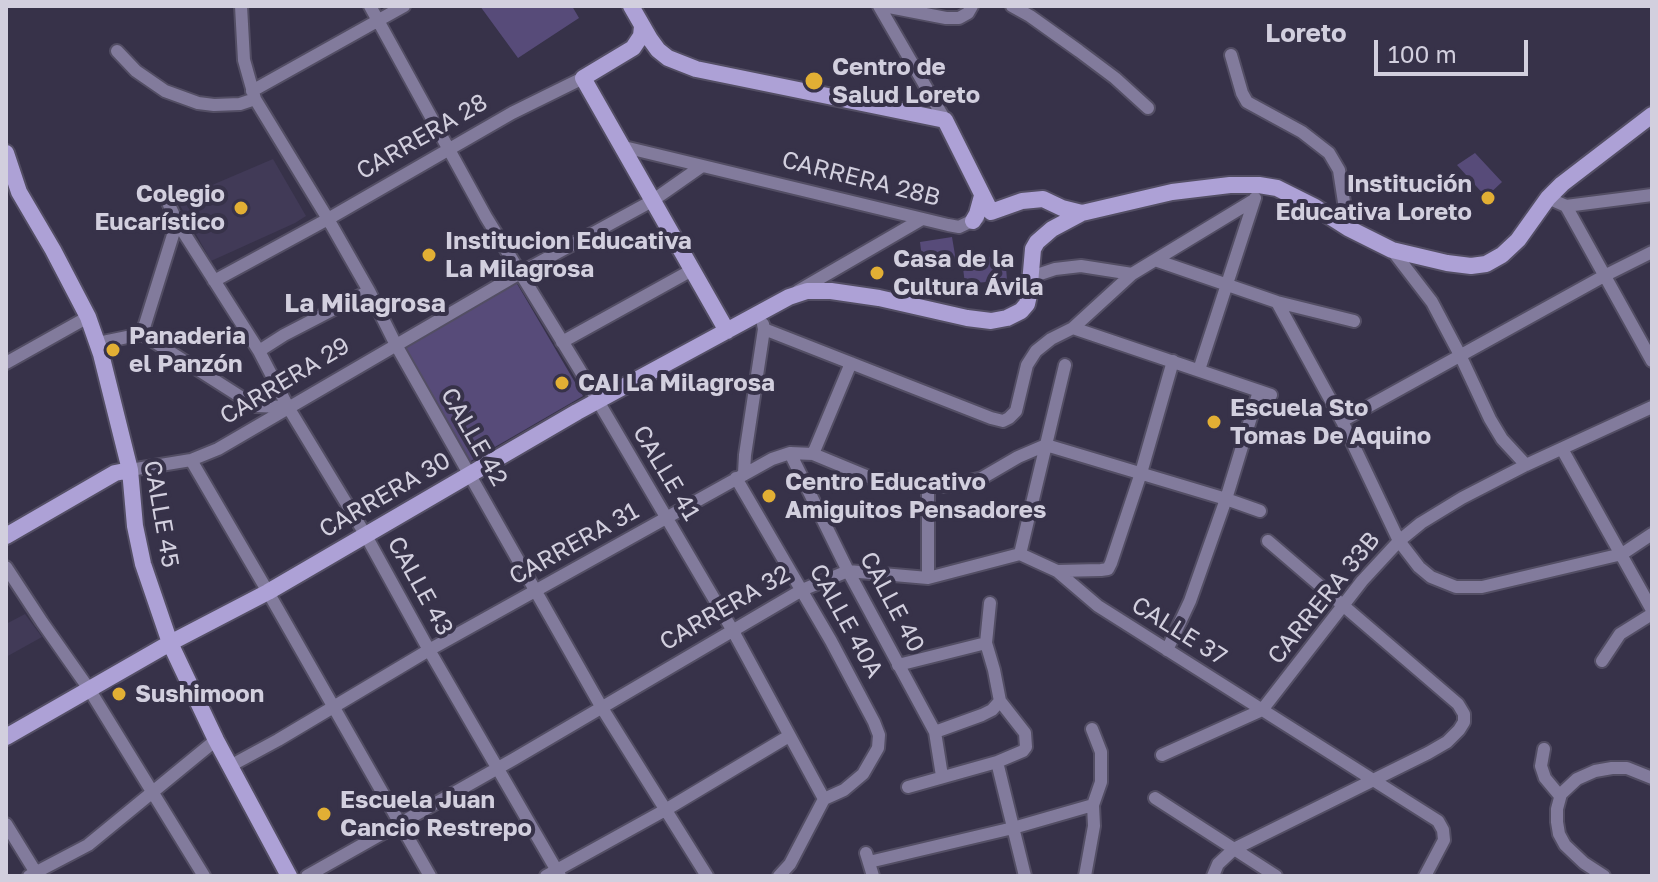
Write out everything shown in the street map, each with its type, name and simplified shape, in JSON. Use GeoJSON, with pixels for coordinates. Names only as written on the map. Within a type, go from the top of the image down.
{"type":"FeatureCollection","features":[{"type":"Feature","properties":{"kind":"street","name":"CALLE 42"},"geometry":{"type":"LineString","coordinates":[[241,6],[244,60],[254,95],[369,291],[396,345],[602,708],[707,876]]}},
{"type":"Feature","properties":{"kind":"street","name":"CALLE 41"},"geometry":{"type":"LineString","coordinates":[[370,6],[520,273],[733,631],[824,799]]}},
{"type":"Feature","properties":{"kind":"street"},"geometry":{"type":"LineString","coordinates":[[117,51],[136,71],[165,91],[198,103],[240,104],[404,6]]}},
{"type":"Feature","properties":{"kind":"street"},"geometry":{"type":"LineString","coordinates":[[631,6],[658,50],[668,58]]}},
{"type":"Feature","properties":{"kind":"street"},"geometry":{"type":"LineString","coordinates":[[882,6],[959,18],[968,13],[972,6]]}},
{"type":"Feature","properties":{"kind":"street"},"geometry":{"type":"LineString","coordinates":[[882,6],[991,212]]}},
{"type":"Feature","properties":{"kind":"street"},"geometry":{"type":"LineString","coordinates":[[1012,6],[1115,78],[1148,108]]}},
{"type":"Feature","properties":{"kind":"street","name":"CARRERA 28"},"geometry":{"type":"LineString","coordinates":[[214,281],[512,113],[624,55],[638,43],[642,26]]}},
{"type":"Feature","properties":{"kind":"street"},"geometry":{"type":"LineString","coordinates":[[624,55],[652,54],[696,69],[945,120]]}},
{"type":"Feature","properties":{"kind":"street"},"geometry":{"type":"LineString","coordinates":[[1231,55],[1247,102],[1302,132],[1329,153],[1339,170],[1348,228]]}},
{"type":"Feature","properties":{"kind":"street"},"geometry":{"type":"LineString","coordinates":[[583,78],[727,331]]}},
{"type":"Feature","properties":{"kind":"street"},"geometry":{"type":"LineString","coordinates":[[1392,250],[1447,263],[1486,264],[1518,240],[1562,184],[1652,115]]}},
{"type":"Feature","properties":{"kind":"street","name":"CARRERA 28B"},"geometry":{"type":"LineString","coordinates":[[624,147],[959,227],[1022,201],[1043,199],[1082,213]]}},
{"type":"Feature","properties":{"kind":"street","name":"CALLE 45"},"geometry":{"type":"LineString","coordinates":[[6,153],[12,196],[53,250],[98,343],[130,470],[135,526],[143,564],[170,643],[216,740],[289,876]]}},
{"type":"Feature","properties":{"kind":"street","name":"CARRERA 29"},"geometry":{"type":"LineString","coordinates":[[6,536],[115,473],[191,460],[218,449],[520,273],[652,201],[702,166]]}},
{"type":"Feature","properties":{"kind":"street","name":"CARRERA 30"},"geometry":{"type":"LineString","coordinates":[[789,297],[807,291],[831,291],[879,298],[967,318],[991,321],[1007,318],[1027,304],[1035,273],[1033,249],[1052,229],[1082,213],[1172,192],[1230,185],[1256,193],[1277,188],[1392,250]]}},
{"type":"Feature","properties":{"kind":"street"},"geometry":{"type":"LineString","coordinates":[[740,476],[762,321],[851,363],[1003,421],[1016,411],[1030,358],[1051,339],[1073,328],[1132,274],[1256,193]]}},
{"type":"Feature","properties":{"kind":"street"},"geometry":{"type":"LineString","coordinates":[[1199,370],[1256,193]]}},
{"type":"Feature","properties":{"kind":"street"},"geometry":{"type":"LineString","coordinates":[[1548,198],[1566,206],[1652,195]]}},
{"type":"Feature","properties":{"kind":"street","name":"CALLE 43"},"geometry":{"type":"LineString","coordinates":[[165,196],[177,222],[259,351],[288,407],[499,767],[554,874]]}},
{"type":"Feature","properties":{"kind":"street"},"geometry":{"type":"LineString","coordinates":[[973,221],[982,196]]}},
{"type":"Feature","properties":{"kind":"street"},"geometry":{"type":"LineString","coordinates":[[1051,203],[1057,219],[1052,229]]}},
{"type":"Feature","properties":{"kind":"street"},"geometry":{"type":"LineString","coordinates":[[1566,206],[1652,361]]}},
{"type":"Feature","properties":{"kind":"street","name":"CARRERA 30"},"geometry":{"type":"LineString","coordinates":[[6,737],[170,643],[268,592],[598,401],[727,331],[762,321],[789,297],[922,219]]}},
{"type":"Feature","properties":{"kind":"street"},"geometry":{"type":"LineString","coordinates":[[142,334],[177,222]]}},
{"type":"Feature","properties":{"kind":"street"},"geometry":{"type":"LineString","coordinates":[[1392,250],[1432,302],[1502,439],[1526,465]]}},
{"type":"Feature","properties":{"kind":"street"},"geometry":{"type":"LineString","coordinates":[[1342,421],[1652,252]]}},
{"type":"Feature","properties":{"kind":"street"},"geometry":{"type":"LineString","coordinates":[[1155,260],[1277,302],[1354,321]]}},
{"type":"Feature","properties":{"kind":"street"},"geometry":{"type":"LineString","coordinates":[[1035,273],[1081,266],[1132,274]]}},
{"type":"Feature","properties":{"kind":"street"},"geometry":{"type":"LineString","coordinates":[[562,342],[692,270]]}},
{"type":"Feature","properties":{"kind":"street"},"geometry":{"type":"LineString","coordinates":[[259,351],[369,291]]}},
{"type":"Feature","properties":{"kind":"street"},"geometry":{"type":"LineString","coordinates":[[1277,302],[1342,421],[1399,541],[1431,577],[1442,583],[1482,587],[1622,554],[1652,534]]}},
{"type":"Feature","properties":{"kind":"street"},"geometry":{"type":"LineString","coordinates":[[6,363],[88,317]]}},
{"type":"Feature","properties":{"kind":"street"},"geometry":{"type":"LineString","coordinates":[[1073,328],[1265,393],[1190,601],[1167,650]]}},
{"type":"Feature","properties":{"kind":"street"},"geometry":{"type":"LineString","coordinates":[[98,343],[142,334],[255,406],[288,407]]}},
{"type":"Feature","properties":{"kind":"street"},"geometry":{"type":"LineString","coordinates":[[1057,571],[1108,569],[1141,473],[1173,361]]}},
{"type":"Feature","properties":{"kind":"street"},"geometry":{"type":"LineString","coordinates":[[813,454],[851,363]]}},
{"type":"Feature","properties":{"kind":"street"},"geometry":{"type":"LineString","coordinates":[[1020,554],[1065,365]]}},
{"type":"Feature","properties":{"kind":"street","name":"CARRERA 33B"},"geometry":{"type":"LineString","coordinates":[[1162,755],[1262,710],[1341,606],[1399,541],[1442,510],[1526,465],[1652,407]]}},
{"type":"Feature","properties":{"kind":"street"},"geometry":{"type":"LineString","coordinates":[[1046,445],[1260,511]]}},
{"type":"Feature","properties":{"kind":"street","name":"CARRERA 31"},"geometry":{"type":"LineString","coordinates":[[230,766],[429,650],[772,459],[790,453],[813,454],[871,478],[951,486],[982,478],[1046,445]]}},
{"type":"Feature","properties":{"kind":"street"},"geometry":{"type":"LineString","coordinates":[[1562,449],[1652,612],[1620,634],[1602,661]]}},
{"type":"Feature","properties":{"kind":"street","name":"CALLE 40"},"geometry":{"type":"LineString","coordinates":[[790,453],[848,571],[935,732],[942,776]]}},
{"type":"Feature","properties":{"kind":"street"},"geometry":{"type":"LineString","coordinates":[[191,460],[430,876]]}},
{"type":"Feature","properties":{"kind":"street","name":"CALLE 40A"},"geometry":{"type":"LineString","coordinates":[[740,476],[879,735],[878,748],[863,774],[844,790],[824,799]]}},
{"type":"Feature","properties":{"kind":"street"},"geometry":{"type":"LineString","coordinates":[[928,486],[928,578]]}},
{"type":"Feature","properties":{"kind":"street"},"geometry":{"type":"LineString","coordinates":[[1213,876],[1218,864],[1234,849],[1447,742],[1464,722],[1464,714],[1458,704],[1268,541]]}},
{"type":"Feature","properties":{"kind":"street","name":"CALLE 37"},"geometry":{"type":"LineString","coordinates":[[1020,554],[1057,571],[1098,606],[1438,821],[1444,840],[1425,876]]}},
{"type":"Feature","properties":{"kind":"street","name":"CARRERA 32"},"geometry":{"type":"LineString","coordinates":[[307,876],[802,590],[848,571],[928,578],[1020,554]]}},
{"type":"Feature","properties":{"kind":"street"},"geometry":{"type":"LineString","coordinates":[[6,567],[89,689],[204,876]]}},
{"type":"Feature","properties":{"kind":"street"},"geometry":{"type":"LineString","coordinates":[[908,787],[997,762],[1026,747],[1025,733],[1000,701],[986,643],[990,603]]}},
{"type":"Feature","properties":{"kind":"street"},"geometry":{"type":"LineString","coordinates":[[898,665],[986,643]]}},
{"type":"Feature","properties":{"kind":"street"},"geometry":{"type":"LineString","coordinates":[[935,732],[982,715],[1000,701]]}},
{"type":"Feature","properties":{"kind":"street"},"geometry":{"type":"LineString","coordinates":[[1085,876],[1094,826],[1093,805],[1101,782],[1102,765],[1101,752],[1092,729]]}},
{"type":"Feature","properties":{"kind":"street"},"geometry":{"type":"LineString","coordinates":[[554,874],[789,736]]}},
{"type":"Feature","properties":{"kind":"street"},"geometry":{"type":"LineString","coordinates":[[6,824],[34,875],[88,845],[216,740]]}},
{"type":"Feature","properties":{"kind":"street"},"geometry":{"type":"LineString","coordinates":[[1544,749],[1540,761],[1542,772],[1560,797]]}},
{"type":"Feature","properties":{"kind":"street"},"geometry":{"type":"LineString","coordinates":[[997,762],[1025,876]]}},
{"type":"Feature","properties":{"kind":"street"},"geometry":{"type":"LineString","coordinates":[[1604,876],[1565,845],[1557,822],[1560,797],[1577,779],[1595,771],[1627,768],[1652,778]]}},
{"type":"Feature","properties":{"kind":"street"},"geometry":{"type":"LineString","coordinates":[[1155,798],[1276,876]]}},
{"type":"Feature","properties":{"kind":"street"},"geometry":{"type":"LineString","coordinates":[[779,876],[790,864],[824,799]]}},
{"type":"Feature","properties":{"kind":"street"},"geometry":{"type":"LineString","coordinates":[[873,876],[867,857],[1013,828],[1093,805]]}},
{"type":"Feature","properties":{"kind":"shaded area"},"geometry":{"type":"Polygon","coordinates":[[[480,6],[572,6],[579,18],[518,58],[480,6]]]}},
{"type":"Feature","properties":{"kind":"shaded area"},"geometry":{"type":"Polygon","coordinates":[[[1475,153],[1502,182],[1486,197],[1457,165],[1475,153]]]}},
{"type":"Feature","properties":{"kind":"shaded area","name":"Colegio Eucarístico"},"geometry":{"type":"Polygon","coordinates":[[[273,159],[306,216],[211,261],[177,200],[273,159]]]}},
{"type":"Feature","properties":{"kind":"shaded area"},"geometry":{"type":"Polygon","coordinates":[[[952,237],[956,261],[923,266],[920,242],[952,237]]]}},
{"type":"Feature","properties":{"kind":"shaded area"},"geometry":{"type":"Polygon","coordinates":[[[1005,255],[1007,280],[965,284],[962,260],[1005,255]]]}},
{"type":"Feature","properties":{"kind":"shaded area"},"geometry":{"type":"Polygon","coordinates":[[[516,282],[583,396],[469,462],[402,348],[516,282]]]}},
{"type":"Feature","properties":{"kind":"shaded area"},"geometry":{"type":"Polygon","coordinates":[[[25,614],[42,637],[6,657],[6,624],[25,614]]]}},
{"type":"Feature","properties":{"kind":"place","name":"Centro de Salud Loreto"},"geometry":{"type":"Point","coordinates":[814,81]}},
{"type":"Feature","properties":{"kind":"place","name":"Institución Educativa Loreto"},"geometry":{"type":"Point","coordinates":[1488,198]}},
{"type":"Feature","properties":{"kind":"place","name":"Colegio Eucarístico"},"geometry":{"type":"Point","coordinates":[241,208]}},
{"type":"Feature","properties":{"kind":"place","name":"Institucion Educativa La Milagrosa"},"geometry":{"type":"Point","coordinates":[429,255]}},
{"type":"Feature","properties":{"kind":"place","name":"Casa de la Cultura Ávila"},"geometry":{"type":"Point","coordinates":[877,273]}},
{"type":"Feature","properties":{"kind":"place","name":"Panaderia el Panzón"},"geometry":{"type":"Point","coordinates":[113,350]}},
{"type":"Feature","properties":{"kind":"place","name":"CAI La Milagrosa"},"geometry":{"type":"Point","coordinates":[562,383]}},
{"type":"Feature","properties":{"kind":"place","name":"Escuela Sto Tomas De Aquino"},"geometry":{"type":"Point","coordinates":[1214,422]}},
{"type":"Feature","properties":{"kind":"place","name":"Centro Educativo Amiguitos Pensadores"},"geometry":{"type":"Point","coordinates":[769,496]}},
{"type":"Feature","properties":{"kind":"place","name":"Sushimoon"},"geometry":{"type":"Point","coordinates":[119,694]}},
{"type":"Feature","properties":{"kind":"place","name":"Escuela Juan Cancio Restrepo"},"geometry":{"type":"Point","coordinates":[324,814]}},
{"type":"Feature","properties":{"kind":"district","name":"Loreto"},"geometry":{"type":"Point","coordinates":[1306,34]}},
{"type":"Feature","properties":{"kind":"district","name":"La Milagrosa"},"geometry":{"type":"Point","coordinates":[365,304]}}]}
